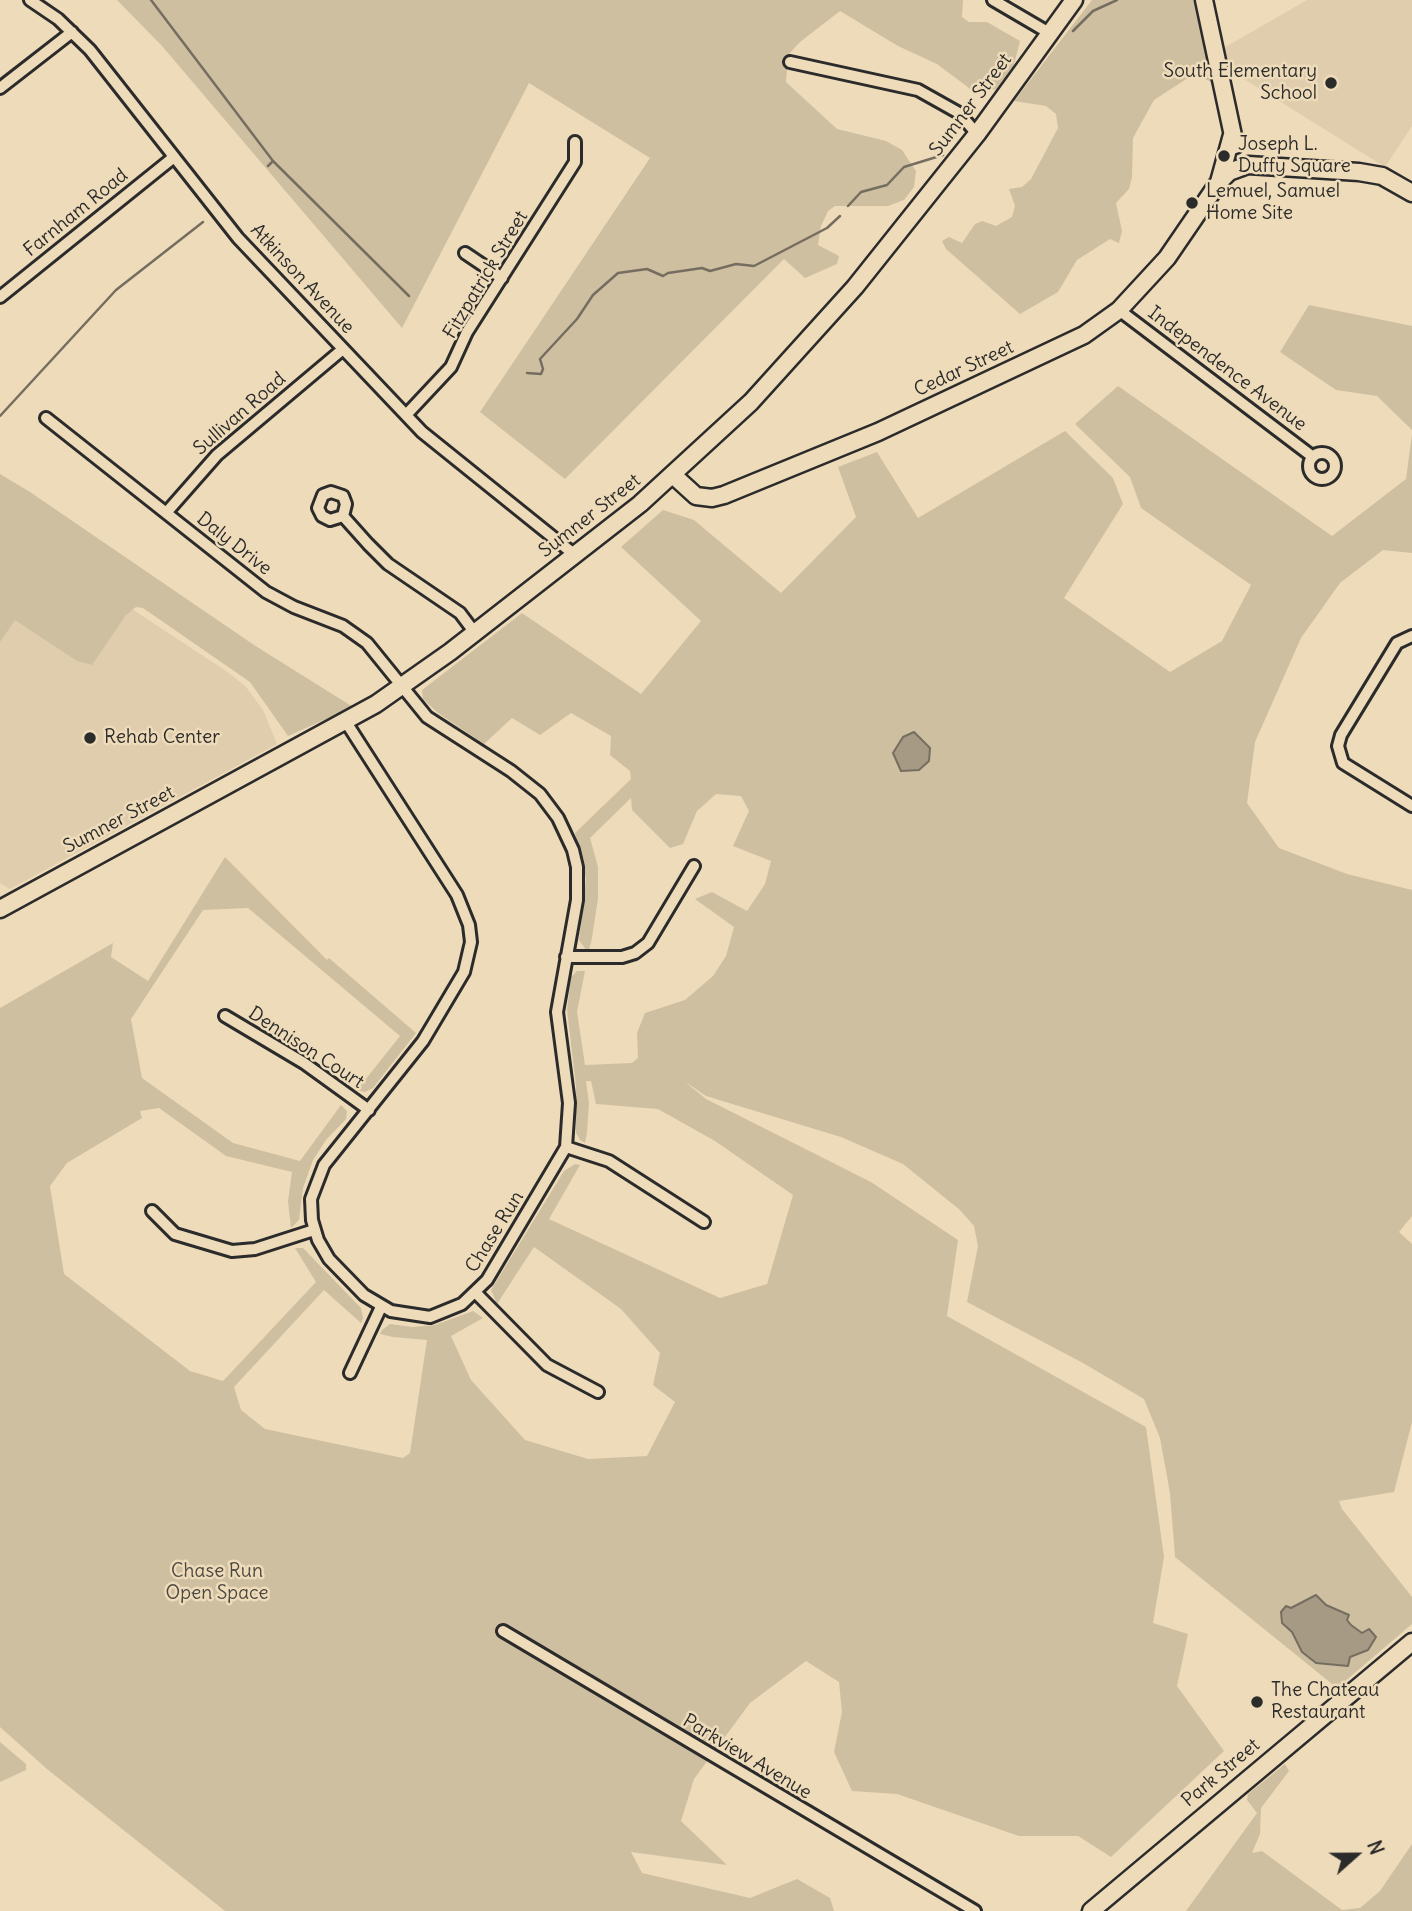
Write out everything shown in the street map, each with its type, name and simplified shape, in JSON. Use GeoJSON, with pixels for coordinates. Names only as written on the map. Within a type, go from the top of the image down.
{"type":"FeatureCollection","features":[{"type":"Feature","properties":{"kind":"main road","name":"Sumner Street"},"geometry":{"type":"LineString","coordinates":[[0,909],[346,722],[404,686],[575,555],[673,475],[743,409],[831,315],[977,134],[1074,0]]}},
{"type":"Feature","properties":{"kind":"main road","name":"Cedar Street"},"geometry":{"type":"LineString","coordinates":[[673,475],[696,496],[712,498],[723,495],[930,409],[1084,335],[1119,310],[1167,258],[1219,182],[1230,172],[1248,165],[1239,155],[1233,135],[1203,0]]}},
{"type":"Feature","properties":{"kind":"main road","name":"Cedar Street"},"geometry":{"type":"LineString","coordinates":[[1219,182],[1233,135]]}},
{"type":"Feature","properties":{"kind":"main road"},"geometry":{"type":"LineString","coordinates":[[1248,165],[1372,174],[1412,194]]}},
{"type":"Feature","properties":{"kind":"main road","name":"Park Street"},"geometry":{"type":"LineString","coordinates":[[1091,1911],[1412,1642]]}},
{"type":"Feature","properties":{"kind":"street","name":"Atkinson Avenue"},"geometry":{"type":"LineString","coordinates":[[30,0],[72,32],[102,64],[239,238],[406,415],[447,454],[575,555]]}},
{"type":"Feature","properties":{"kind":"street"},"geometry":{"type":"LineString","coordinates":[[993,0],[1051,34]]}},
{"type":"Feature","properties":{"kind":"street"},"geometry":{"type":"LineString","coordinates":[[0,88],[72,32]]}},
{"type":"Feature","properties":{"kind":"street"},"geometry":{"type":"LineString","coordinates":[[790,61],[918,90],[959,113],[977,134]]}},
{"type":"Feature","properties":{"kind":"street","name":"Fitzpatrick Street"},"geometry":{"type":"LineString","coordinates":[[406,415],[451,367],[467,332],[575,162],[575,142]]}},
{"type":"Feature","properties":{"kind":"street","name":"Farnham Road"},"geometry":{"type":"LineString","coordinates":[[0,297],[174,157]]}},
{"type":"Feature","properties":{"kind":"street"},"geometry":{"type":"LineString","coordinates":[[465,253],[502,278]]}},
{"type":"Feature","properties":{"kind":"street","name":"Independence Avenue"},"geometry":{"type":"LineString","coordinates":[[1119,310],[1313,457]]}},
{"type":"Feature","properties":{"kind":"street","name":"Sullivan Road"},"geometry":{"type":"LineString","coordinates":[[166,513],[233,439],[343,349]]}},
{"type":"Feature","properties":{"kind":"street","name":"Daly Drive"},"geometry":{"type":"LineString","coordinates":[[47,418],[274,597],[343,626],[360,637],[404,686]]}},
{"type":"Feature","properties":{"kind":"street"},"geometry":{"type":"LineString","coordinates":[[343,516],[388,564],[456,610],[475,633]]}},
{"type":"Feature","properties":{"kind":"street"},"geometry":{"type":"LineString","coordinates":[[1412,636],[1397,643],[1341,735],[1338,746],[1343,763],[1412,806]]}},
{"type":"Feature","properties":{"kind":"street","name":"Chase Run"},"geometry":{"type":"LineString","coordinates":[[346,722],[457,895],[469,925],[471,942],[464,972],[423,1041],[332,1152],[318,1177],[311,1199],[314,1230],[322,1248],[337,1268],[381,1307],[401,1314],[430,1317],[447,1312],[476,1293],[487,1280],[565,1147],[569,1103],[557,1012],[578,885],[573,850],[558,818],[528,784],[427,717],[404,686]]}},
{"type":"Feature","properties":{"kind":"street"},"geometry":{"type":"LineString","coordinates":[[566,957],[622,957],[635,953],[648,943],[694,866]]}},
{"type":"Feature","properties":{"kind":"street","name":"Dennison Court"},"geometry":{"type":"LineString","coordinates":[[225,1016],[303,1063],[369,1110]]}},
{"type":"Feature","properties":{"kind":"street"},"geometry":{"type":"LineString","coordinates":[[565,1147],[609,1161],[704,1222]]}},
{"type":"Feature","properties":{"kind":"street"},"geometry":{"type":"LineString","coordinates":[[152,1211],[175,1234],[232,1251],[255,1249],[314,1230]]}},
{"type":"Feature","properties":{"kind":"street"},"geometry":{"type":"LineString","coordinates":[[476,1293],[537,1357],[598,1392]]}},
{"type":"Feature","properties":{"kind":"street"},"geometry":{"type":"LineString","coordinates":[[349,1373],[381,1307]]}},
{"type":"Feature","properties":{"kind":"street","name":"Parkview Avenue"},"geometry":{"type":"LineString","coordinates":[[503,1631],[975,1911]]}},
{"type":"Feature","properties":{"kind":"shaded area","name":"South Elementary School"},"geometry":{"type":"Polygon","coordinates":[[[1307,0],[1412,0],[1412,126],[1385,167],[1228,69],[1222,49],[1307,0]]]}},
{"type":"Feature","properties":{"kind":"shaded area"},"geometry":{"type":"Polygon","coordinates":[[[0,522],[229,673],[246,687],[263,710],[277,744],[10,889],[0,883],[0,522]]]}},
{"type":"Feature","properties":{"kind":"shaded area"},"geometry":{"type":"Polygon","coordinates":[[[914,732],[930,748],[929,761],[919,770],[901,771],[893,753],[903,737],[914,732]]]}},
{"type":"Feature","properties":{"kind":"shaded area"},"geometry":{"type":"Polygon","coordinates":[[[1316,1595],[1326,1605],[1349,1615],[1347,1620],[1362,1633],[1369,1629],[1376,1637],[1368,1650],[1350,1657],[1348,1666],[1316,1663],[1302,1652],[1292,1632],[1282,1623],[1281,1612],[1286,1606],[1291,1608],[1316,1595]]]}},
{"type":"Feature","properties":{"kind":"green space"},"geometry":{"type":"Polygon","coordinates":[[[117,0],[963,0],[962,17],[969,22],[987,22],[1020,41],[1011,76],[1000,88],[977,94],[937,64],[898,46],[840,11],[800,42],[788,55],[786,82],[837,129],[886,141],[902,150],[916,171],[914,187],[904,200],[888,206],[835,206],[828,211],[821,226],[818,245],[839,256],[837,264],[805,278],[784,259],[565,479],[480,412],[650,158],[529,83],[402,328],[162,46],[117,0]]]}},
{"type":"Feature","properties":{"kind":"green space"},"geometry":{"type":"Polygon","coordinates":[[[1092,0],[1193,0],[1214,83],[1202,78],[1188,78],[1154,100],[1133,138],[1129,189],[1116,203],[1122,231],[1119,243],[1110,239],[1077,260],[1058,292],[1020,314],[946,249],[942,241],[949,237],[962,243],[975,224],[982,221],[996,226],[1012,217],[1015,206],[1009,189],[1022,187],[1031,179],[1058,128],[1056,114],[1046,106],[1014,101],[1092,0]]]}},
{"type":"Feature","properties":{"kind":"green space"},"geometry":{"type":"Polygon","coordinates":[[[1309,305],[1412,326],[1412,430],[1377,396],[1336,390],[1280,352],[1309,305]]]}},
{"type":"Feature","properties":{"kind":"green space","name":"Chase Run Open Space"},"geometry":{"type":"Polygon","coordinates":[[[1118,386],[1332,536],[1406,479],[1412,434],[1412,553],[1383,550],[1340,583],[1301,638],[1255,742],[1247,803],[1279,848],[1347,874],[1412,890],[1412,1216],[1399,1232],[1412,1244],[1412,1422],[1394,1492],[1339,1501],[1342,1509],[1412,1597],[1412,1624],[1337,1688],[1175,1557],[1170,1493],[1160,1438],[1144,1399],[1083,1363],[967,1302],[978,1246],[974,1226],[960,1210],[903,1164],[841,1137],[706,1096],[684,1081],[706,1099],[871,1182],[958,1240],[947,1316],[1146,1427],[1164,1557],[1153,1623],[1188,1634],[1177,1686],[1224,1751],[1111,1857],[1078,1836],[1019,1836],[897,1794],[852,1791],[834,1752],[842,1712],[839,1682],[806,1661],[750,1703],[694,1779],[681,1821],[727,1865],[631,1852],[642,1873],[750,1898],[797,1879],[830,1898],[834,1911],[225,1911],[47,1769],[0,1727],[0,1008],[113,943],[111,957],[148,981],[225,857],[327,960],[329,958],[416,1033],[373,1088],[365,1092],[357,1090],[400,1036],[248,908],[203,910],[131,1019],[142,1078],[233,1143],[300,1161],[341,1105],[347,1111],[346,1119],[326,1140],[313,1160],[303,1188],[299,1220],[291,1228],[288,1201],[292,1172],[226,1156],[159,1108],[140,1111],[142,1118],[67,1163],[50,1186],[64,1274],[190,1371],[223,1381],[316,1282],[295,1248],[303,1248],[361,1308],[363,1318],[361,1323],[324,1290],[234,1387],[241,1410],[265,1429],[403,1458],[410,1453],[427,1340],[380,1334],[390,1324],[413,1327],[435,1325],[473,1311],[483,1318],[451,1336],[471,1380],[525,1440],[588,1459],[647,1456],[675,1402],[653,1385],[660,1353],[621,1309],[534,1247],[497,1304],[491,1290],[564,1171],[575,1164],[580,1165],[549,1219],[720,1298],[767,1284],[793,1195],[715,1141],[658,1109],[596,1104],[591,1081],[586,1081],[589,1103],[585,1143],[580,1140],[576,1133],[576,1086],[567,1010],[571,977],[577,971],[585,971],[577,1012],[585,1065],[632,1063],[638,1058],[637,1033],[645,1013],[685,1000],[713,976],[726,956],[734,927],[695,899],[712,892],[747,911],[765,884],[771,861],[733,846],[749,811],[741,796],[716,794],[697,811],[683,844],[670,848],[632,810],[631,798],[590,838],[598,867],[598,898],[592,938],[589,950],[586,950],[579,940],[586,879],[575,833],[631,779],[630,771],[610,755],[611,736],[571,713],[540,735],[512,718],[484,744],[438,713],[423,699],[422,690],[522,613],[641,694],[701,621],[621,547],[663,510],[694,520],[781,593],[856,517],[838,467],[877,452],[918,518],[1065,431],[1113,478],[1123,504],[1064,598],[1170,672],[1222,641],[1251,585],[1141,508],[1130,477],[1075,424],[1118,386]]]}},
{"type":"Feature","properties":{"kind":"green space"},"geometry":{"type":"Polygon","coordinates":[[[0,474],[254,645],[353,707],[288,736],[250,682],[143,608],[136,607],[126,615],[92,665],[77,661],[15,620],[0,642],[0,474]]]}},
{"type":"Feature","properties":{"kind":"green space"},"geometry":{"type":"Polygon","coordinates":[[[0,1742],[26,1764],[26,1770],[0,1782],[0,1742]]]}},
{"type":"Feature","properties":{"kind":"green space"},"geometry":{"type":"Polygon","coordinates":[[[1285,1764],[1289,1771],[1261,1808],[1260,1834],[1252,1853],[1262,1851],[1342,1910],[1360,1908],[1380,1891],[1412,1844],[1412,1911],[1186,1911],[1257,1813],[1247,1800],[1248,1794],[1285,1764]]]}},
{"type":"Feature","properties":{"kind":"waterway"},"geometry":{"type":"LineString","coordinates":[[151,0],[273,161],[268,166]]}},
{"type":"Feature","properties":{"kind":"waterway"},"geometry":{"type":"LineString","coordinates":[[1073,31],[1093,11],[1117,0]]}},
{"type":"Feature","properties":{"kind":"waterway"},"geometry":{"type":"LineString","coordinates":[[848,206],[861,192],[887,185],[904,167],[943,155]]}},
{"type":"Feature","properties":{"kind":"waterway"},"geometry":{"type":"LineString","coordinates":[[273,161],[409,296]]}},
{"type":"Feature","properties":{"kind":"waterway"},"geometry":{"type":"LineString","coordinates":[[527,373],[541,374],[543,369],[540,359],[577,319],[593,295],[618,273],[647,269],[663,276],[702,268],[710,271],[736,264],[754,266],[827,228],[840,216]]}},
{"type":"Feature","properties":{"kind":"waterway"},"geometry":{"type":"LineString","coordinates":[[0,416],[116,290],[203,222]]}},
{"type":"Feature","properties":{"kind":"place","name":"South Elementary School"},"geometry":{"type":"Point","coordinates":[1331,83]}},
{"type":"Feature","properties":{"kind":"place","name":"Joseph L. Duffy Square"},"geometry":{"type":"Point","coordinates":[1224,156]}},
{"type":"Feature","properties":{"kind":"place","name":"Lemuel, Samuel Home Site"},"geometry":{"type":"Point","coordinates":[1192,203]}},
{"type":"Feature","properties":{"kind":"place","name":"Rehab Center"},"geometry":{"type":"Point","coordinates":[90,738]}},
{"type":"Feature","properties":{"kind":"place","name":"The Chateau Restaurant"},"geometry":{"type":"Point","coordinates":[1257,1702]}}]}
